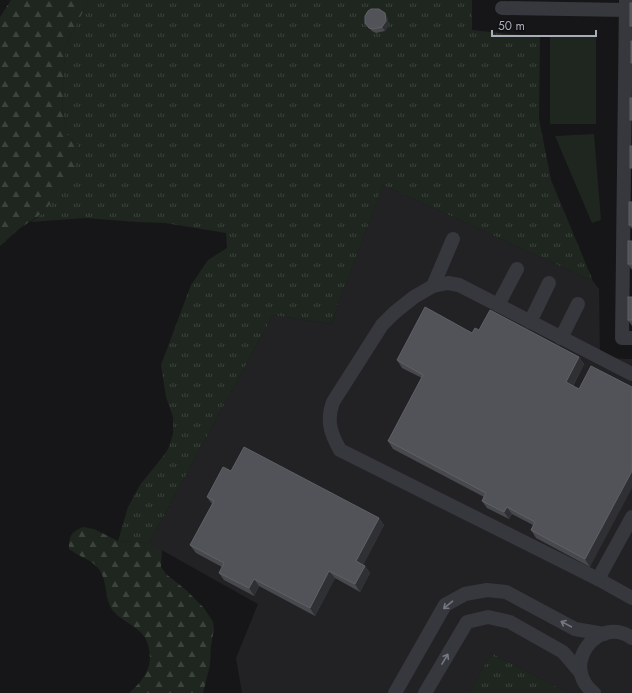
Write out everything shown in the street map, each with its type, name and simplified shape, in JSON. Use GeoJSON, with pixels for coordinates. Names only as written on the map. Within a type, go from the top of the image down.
{"type":"FeatureCollection","features":[{"type":"Feature","properties":{"kind":"street"},"geometry":{"type":"LineString","coordinates":[[502,8],[626,5],[629,39],[627,338]]}},
{"type":"Feature","properties":{"kind":"street"},"geometry":{"type":"LineString","coordinates":[[433,286],[454,239]]}},
{"type":"Feature","properties":{"kind":"street"},"geometry":{"type":"LineString","coordinates":[[498,305],[517,269]]}},
{"type":"Feature","properties":{"kind":"street"},"geometry":{"type":"LineString","coordinates":[[632,374],[459,285],[448,282],[433,286],[414,297],[382,325],[333,402],[329,412],[331,431],[340,450],[598,579],[632,598]]}},
{"type":"Feature","properties":{"kind":"street"},"geometry":{"type":"LineString","coordinates":[[530,322],[549,283]]}},
{"type":"Feature","properties":{"kind":"street"},"geometry":{"type":"LineString","coordinates":[[561,338],[578,304]]}},
{"type":"Feature","properties":{"kind":"street"},"geometry":{"type":"LineString","coordinates":[[598,579],[632,517]]}},
{"type":"Feature","properties":{"kind":"street"},"geometry":{"type":"LineString","coordinates":[[395,693],[446,605],[465,594],[487,590],[506,592],[575,629],[623,634],[632,638]]}},
{"type":"Feature","properties":{"kind":"street"},"geometry":{"type":"LineString","coordinates":[[425,693],[467,622],[488,617],[510,622],[564,652],[580,672]]}},
{"type":"Feature","properties":{"kind":"street"},"geometry":{"type":"LineString","coordinates":[[594,693],[588,689],[580,672],[583,650],[592,640],[632,626]]}},
{"type":"Feature","properties":{"kind":"shaded area"},"geometry":{"type":"Polygon","coordinates":[[[383,185],[593,281],[599,289],[600,358],[632,359],[632,693],[568,693],[491,653],[470,693],[242,693],[236,658],[258,604],[149,543],[273,315],[331,324],[383,185]]]}},
{"type":"Feature","properties":{"kind":"green space"},"geometry":{"type":"Polygon","coordinates":[[[11,0],[89,0],[65,47],[62,106],[67,135],[78,145],[78,159],[67,182],[44,212],[19,229],[0,246],[0,17],[11,0]]]}},
{"type":"Feature","properties":{"kind":"green space"},"geometry":{"type":"Polygon","coordinates":[[[89,0],[472,0],[472,30],[540,37],[539,119],[551,180],[593,281],[383,185],[331,324],[273,315],[149,543],[118,541],[128,507],[140,485],[168,449],[173,434],[173,417],[166,397],[161,365],[191,285],[208,260],[227,248],[226,233],[165,223],[85,218],[31,222],[44,212],[78,145],[67,135],[62,106],[65,47],[89,0]]]}},
{"type":"Feature","properties":{"kind":"green space"},"geometry":{"type":"Polygon","coordinates":[[[550,36],[596,36],[596,124],[550,124],[550,36]]]}},
{"type":"Feature","properties":{"kind":"green space"},"geometry":{"type":"Polygon","coordinates":[[[594,134],[601,220],[592,223],[555,136],[594,134]]]}},
{"type":"Feature","properties":{"kind":"green space"},"geometry":{"type":"Polygon","coordinates":[[[83,527],[94,529],[118,541],[149,543],[162,550],[161,567],[166,574],[186,590],[204,608],[213,622],[214,629],[210,665],[203,693],[129,693],[139,684],[146,674],[150,662],[148,645],[145,638],[136,628],[114,612],[108,602],[103,577],[97,567],[69,549],[70,538],[73,533],[83,527]]]}},
{"type":"Feature","properties":{"kind":"green space"},"geometry":{"type":"Polygon","coordinates":[[[491,653],[568,693],[470,693],[491,653]]]}},
{"type":"Feature","properties":{"kind":"building"},"geometry":{"type":"Polygon","coordinates":[[[630,3],[632,3],[632,26],[630,26],[630,3]]]}},
{"type":"Feature","properties":{"kind":"building"},"geometry":{"type":"Polygon","coordinates":[[[371,9],[379,9],[385,13],[386,21],[382,27],[373,29],[369,28],[365,23],[365,16],[371,9]]]}},
{"type":"Feature","properties":{"kind":"building"},"geometry":{"type":"Polygon","coordinates":[[[632,41],[632,63],[631,63],[632,41]]]}},
{"type":"Feature","properties":{"kind":"building"},"geometry":{"type":"Polygon","coordinates":[[[630,98],[632,98],[632,120],[630,120],[630,98]]]}},
{"type":"Feature","properties":{"kind":"building"},"geometry":{"type":"Polygon","coordinates":[[[630,146],[632,146],[632,168],[630,168],[630,146]]]}},
{"type":"Feature","properties":{"kind":"building"},"geometry":{"type":"Polygon","coordinates":[[[629,202],[632,202],[632,225],[629,225],[629,202]]]}},
{"type":"Feature","properties":{"kind":"building"},"geometry":{"type":"Polygon","coordinates":[[[628,241],[632,241],[632,264],[628,264],[628,241]]]}},
{"type":"Feature","properties":{"kind":"building"},"geometry":{"type":"Polygon","coordinates":[[[628,297],[632,297],[632,320],[628,320],[628,297]]]}},
{"type":"Feature","properties":{"kind":"building"},"geometry":{"type":"Polygon","coordinates":[[[425,307],[472,333],[475,328],[479,330],[490,310],[579,357],[566,382],[579,389],[591,366],[632,387],[632,471],[585,559],[531,530],[535,522],[507,507],[504,512],[482,501],[486,493],[388,441],[423,375],[397,360],[425,307]]]}},
{"type":"Feature","properties":{"kind":"building"},"geometry":{"type":"Polygon","coordinates":[[[244,447],[379,518],[356,561],[365,566],[355,584],[329,571],[310,608],[254,579],[249,588],[219,573],[224,563],[190,545],[214,501],[207,497],[223,467],[231,471],[244,447]]]}}]}
